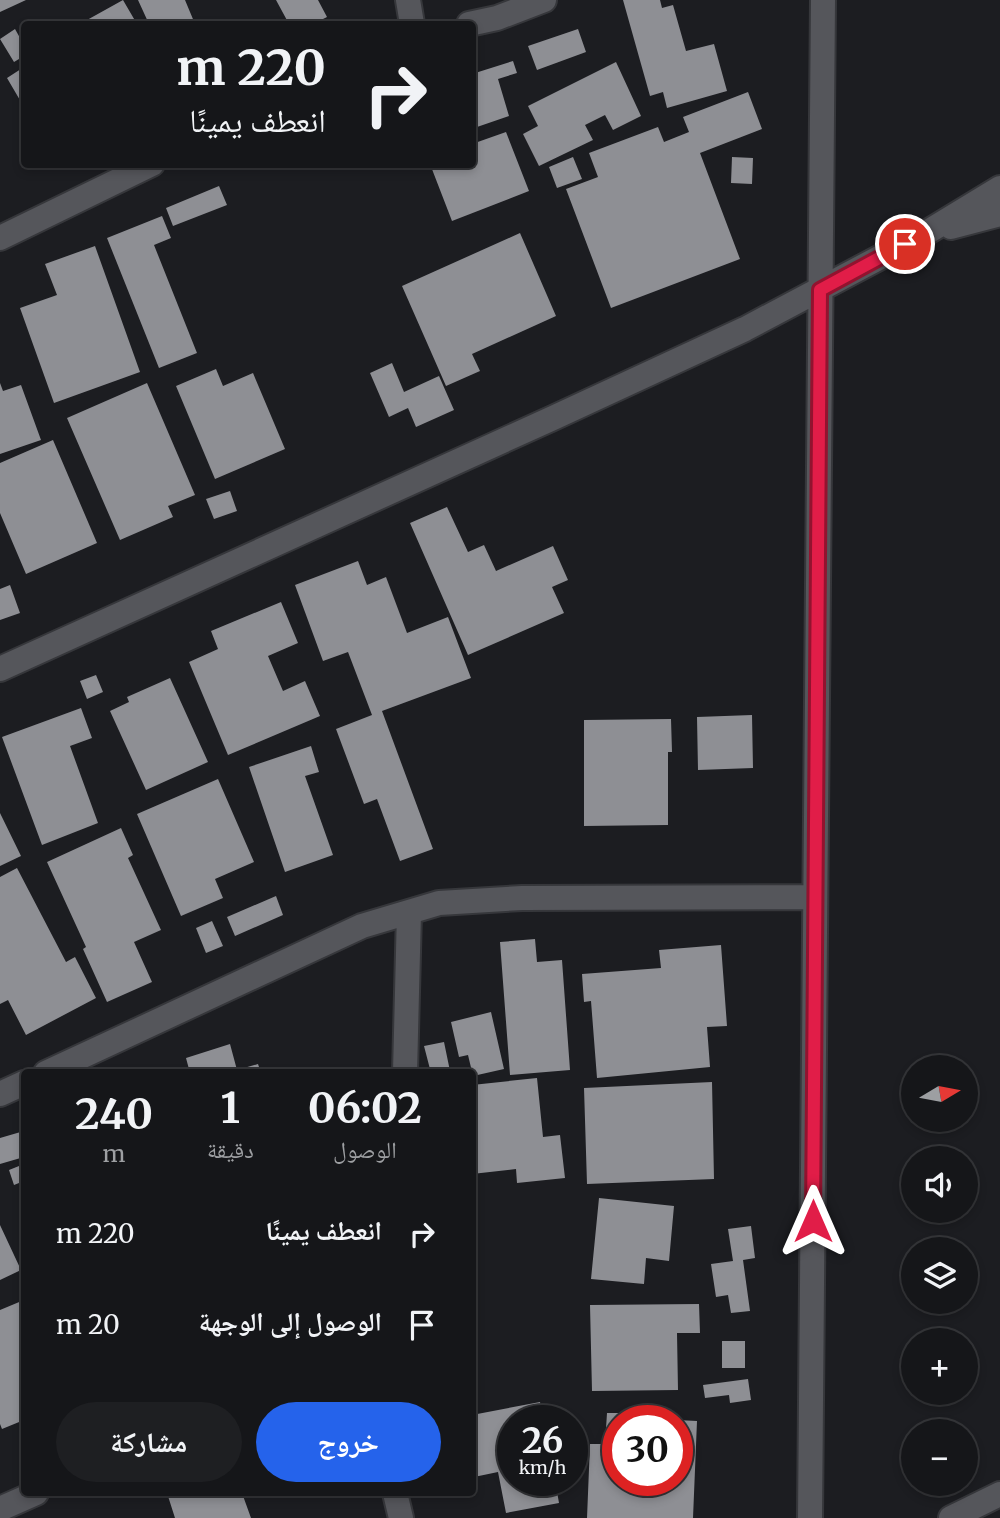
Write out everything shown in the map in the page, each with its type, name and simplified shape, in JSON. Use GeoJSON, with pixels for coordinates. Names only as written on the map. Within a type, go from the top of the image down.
{"type":"FeatureCollection","features":[{"type":"Feature","properties":{"kind":"street"},"geometry":{"type":"LineString","coordinates":[[408,0],[412,21]]}},
{"type":"Feature","properties":{"kind":"street"},"geometry":{"type":"LineString","coordinates":[[476,22],[497,18],[544,0]]}},
{"type":"Feature","properties":{"kind":"street"},"geometry":{"type":"LineString","coordinates":[[810,1518],[823,0]]}},
{"type":"Feature","properties":{"kind":"street"},"geometry":{"type":"LineString","coordinates":[[0,238],[144,168]]}},
{"type":"Feature","properties":{"kind":"street"},"geometry":{"type":"LineString","coordinates":[[0,668],[553,418],[745,328],[926,233],[1000,188]]}},
{"type":"Feature","properties":{"kind":"street"},"geometry":{"type":"LineString","coordinates":[[926,233],[1000,214]]}},
{"type":"Feature","properties":{"kind":"street"},"geometry":{"type":"LineString","coordinates":[[55,1069],[362,926],[439,903],[522,898],[815,897]]}},
{"type":"Feature","properties":{"kind":"street"},"geometry":{"type":"LineString","coordinates":[[405,1069],[409,912]]}},
{"type":"Feature","properties":{"kind":"street"},"geometry":{"type":"LineString","coordinates":[[0,1094],[21,1084]]}},
{"type":"Feature","properties":{"kind":"street"},"geometry":{"type":"LineString","coordinates":[[951,1518],[1000,1494]]}},
{"type":"Feature","properties":{"kind":"street"},"geometry":{"type":"LineString","coordinates":[[0,1509],[29,1496]]}},
{"type":"Feature","properties":{"kind":"street"},"geometry":{"type":"LineString","coordinates":[[396,1496],[401,1518]]}},
{"type":"Feature","properties":{"kind":"building"},"geometry":{"type":"Polygon","coordinates":[[[0,0],[26,0],[0,12],[0,0]]]}},
{"type":"Feature","properties":{"kind":"building"},"geometry":{"type":"Polygon","coordinates":[[[123,0],[135,21],[88,21],[123,0]]]}},
{"type":"Feature","properties":{"kind":"building"},"geometry":{"type":"Polygon","coordinates":[[[138,0],[185,0],[194,21],[148,21],[138,0]]]}},
{"type":"Feature","properties":{"kind":"building"},"geometry":{"type":"Polygon","coordinates":[[[276,0],[318,0],[327,17],[319,21],[287,21],[276,0]]]}},
{"type":"Feature","properties":{"kind":"building"},"geometry":{"type":"Polygon","coordinates":[[[623,0],[660,0],[662,8],[673,5],[686,51],[714,44],[727,91],[667,108],[663,92],[650,96],[623,0]]]}},
{"type":"Feature","properties":{"kind":"building"},"geometry":{"type":"Polygon","coordinates":[[[15,29],[21,40],[21,58],[14,62],[0,39],[15,29]]]}},
{"type":"Feature","properties":{"kind":"building"},"geometry":{"type":"Polygon","coordinates":[[[578,29],[586,52],[537,70],[528,46],[578,29]]]}},
{"type":"Feature","properties":{"kind":"building"},"geometry":{"type":"Polygon","coordinates":[[[513,61],[517,73],[498,79],[509,116],[477,127],[476,73],[513,61]]]}},
{"type":"Feature","properties":{"kind":"building"},"geometry":{"type":"Polygon","coordinates":[[[616,62],[641,116],[613,130],[605,115],[585,125],[593,140],[539,166],[523,134],[538,126],[528,106],[616,62]]]}},
{"type":"Feature","properties":{"kind":"building"},"geometry":{"type":"Polygon","coordinates":[[[21,69],[21,102],[7,78],[21,69]]]}},
{"type":"Feature","properties":{"kind":"building"},"geometry":{"type":"Polygon","coordinates":[[[748,92],[762,129],[700,153],[740,259],[611,308],[566,189],[598,177],[589,153],[658,127],[664,142],[689,132],[683,117],[748,92]]]}},
{"type":"Feature","properties":{"kind":"building"},"geometry":{"type":"Polygon","coordinates":[[[506,132],[529,191],[452,221],[432,168],[476,168],[476,143],[506,132]]]}},
{"type":"Feature","properties":{"kind":"building"},"geometry":{"type":"Polygon","coordinates":[[[573,157],[582,179],[557,188],[549,167],[573,157]]]}},
{"type":"Feature","properties":{"kind":"building"},"geometry":{"type":"Polygon","coordinates":[[[732,157],[753,158],[752,184],[731,183],[732,157]]]}},
{"type":"Feature","properties":{"kind":"building"},"geometry":{"type":"Polygon","coordinates":[[[219,186],[227,205],[173,226],[166,208],[219,186]]]}},
{"type":"Feature","properties":{"kind":"building"},"geometry":{"type":"Polygon","coordinates":[[[162,216],[171,238],[154,245],[197,353],[159,368],[107,238],[162,216]]]}},
{"type":"Feature","properties":{"kind":"building"},"geometry":{"type":"Polygon","coordinates":[[[520,233],[556,316],[472,354],[480,371],[446,386],[402,286],[520,233]]]}},
{"type":"Feature","properties":{"kind":"building"},"geometry":{"type":"Polygon","coordinates":[[[95,246],[140,372],[54,403],[20,308],[57,295],[45,264],[95,246]]]}},
{"type":"Feature","properties":{"kind":"building"},"geometry":{"type":"Polygon","coordinates":[[[392,363],[404,392],[439,376],[454,410],[416,427],[408,408],[389,417],[370,373],[392,363]]]}},
{"type":"Feature","properties":{"kind":"building"},"geometry":{"type":"Polygon","coordinates":[[[216,369],[223,386],[253,373],[285,449],[215,479],[176,386],[216,369]]]}},
{"type":"Feature","properties":{"kind":"building"},"geometry":{"type":"Polygon","coordinates":[[[0,383],[3,391],[21,385],[41,440],[0,454],[0,383]]]}},
{"type":"Feature","properties":{"kind":"building"},"geometry":{"type":"Polygon","coordinates":[[[147,383],[195,495],[168,506],[173,517],[120,540],[67,418],[147,383]]]}},
{"type":"Feature","properties":{"kind":"building"},"geometry":{"type":"Polygon","coordinates":[[[53,440],[97,543],[26,574],[0,513],[0,463],[53,440]]]}},
{"type":"Feature","properties":{"kind":"building"},"geometry":{"type":"Polygon","coordinates":[[[230,491],[237,511],[214,519],[206,499],[230,491]]]}},
{"type":"Feature","properties":{"kind":"building"},"geometry":{"type":"Polygon","coordinates":[[[447,507],[468,552],[484,545],[496,571],[553,546],[568,580],[552,587],[564,613],[468,655],[410,523],[447,507]]]}},
{"type":"Feature","properties":{"kind":"building"},"geometry":{"type":"Polygon","coordinates":[[[358,561],[367,585],[386,577],[407,633],[448,617],[471,678],[382,711],[433,849],[400,861],[377,799],[364,804],[336,729],[372,715],[348,652],[323,661],[295,585],[358,561]]]}},
{"type":"Feature","properties":{"kind":"building"},"geometry":{"type":"Polygon","coordinates":[[[10,585],[20,613],[0,620],[0,589],[10,585]]]}},
{"type":"Feature","properties":{"kind":"building"},"geometry":{"type":"Polygon","coordinates":[[[281,602],[298,643],[268,656],[283,691],[305,681],[320,716],[228,755],[189,662],[218,649],[211,631],[281,602]]]}},
{"type":"Feature","properties":{"kind":"building"},"geometry":{"type":"Polygon","coordinates":[[[96,675],[103,692],[87,699],[80,681],[96,675]]]}},
{"type":"Feature","properties":{"kind":"building"},"geometry":{"type":"Polygon","coordinates":[[[170,678],[208,762],[146,790],[110,711],[129,702],[127,697],[170,678]]]}},
{"type":"Feature","properties":{"kind":"building"},"geometry":{"type":"Polygon","coordinates":[[[81,708],[92,738],[70,746],[98,823],[42,845],[2,737],[81,708]]]}},
{"type":"Feature","properties":{"kind":"building"},"geometry":{"type":"Polygon","coordinates":[[[752,715],[753,768],[698,770],[697,717],[752,715]]]}},
{"type":"Feature","properties":{"kind":"building"},"geometry":{"type":"Polygon","coordinates":[[[671,719],[668,825],[584,826],[584,720],[671,719]]]}},
{"type":"Feature","properties":{"kind":"building"},"geometry":{"type":"Polygon","coordinates":[[[311,746],[319,772],[305,776],[333,855],[285,872],[249,767],[311,746]]]}},
{"type":"Feature","properties":{"kind":"building"},"geometry":{"type":"Polygon","coordinates":[[[218,779],[254,862],[215,879],[223,898],[181,916],[137,814],[218,779]]]}},
{"type":"Feature","properties":{"kind":"building"},"geometry":{"type":"Polygon","coordinates":[[[0,813],[21,856],[0,866],[0,813]]]}},
{"type":"Feature","properties":{"kind":"building"},"geometry":{"type":"Polygon","coordinates":[[[121,828],[133,855],[128,858],[161,930],[134,942],[152,982],[107,1002],[83,949],[86,947],[47,862],[121,828]]]}},
{"type":"Feature","properties":{"kind":"building"},"geometry":{"type":"Polygon","coordinates":[[[17,868],[66,962],[75,957],[96,998],[26,1035],[8,1000],[0,1004],[0,877],[17,868]]]}},
{"type":"Feature","properties":{"kind":"building"},"geometry":{"type":"Polygon","coordinates":[[[276,896],[283,915],[235,936],[227,917],[276,896]]]}},
{"type":"Feature","properties":{"kind":"building"},"geometry":{"type":"Polygon","coordinates":[[[212,921],[223,946],[206,953],[196,928],[212,921]]]}},
{"type":"Feature","properties":{"kind":"building"},"geometry":{"type":"Polygon","coordinates":[[[535,939],[537,962],[562,960],[570,1070],[510,1075],[500,942],[535,939]]]}},
{"type":"Feature","properties":{"kind":"building"},"geometry":{"type":"Polygon","coordinates":[[[721,945],[727,1026],[707,1027],[710,1067],[597,1078],[591,1001],[584,1002],[582,974],[661,968],[659,950],[721,945]]]}},
{"type":"Feature","properties":{"kind":"building"},"geometry":{"type":"Polygon","coordinates":[[[491,1012],[504,1069],[476,1075],[476,1069],[471,1069],[468,1055],[459,1057],[451,1022],[491,1012]]]}},
{"type":"Feature","properties":{"kind":"building"},"geometry":{"type":"Polygon","coordinates":[[[444,1042],[450,1069],[430,1069],[424,1046],[444,1042]]]}},
{"type":"Feature","properties":{"kind":"building"},"geometry":{"type":"Polygon","coordinates":[[[230,1044],[237,1069],[189,1069],[186,1058],[230,1044]]]}},
{"type":"Feature","properties":{"kind":"building"},"geometry":{"type":"Polygon","coordinates":[[[258,1064],[260,1069],[240,1069],[258,1064]]]}},
{"type":"Feature","properties":{"kind":"building"},"geometry":{"type":"Polygon","coordinates":[[[537,1078],[543,1137],[560,1135],[565,1178],[517,1183],[516,1169],[476,1174],[476,1085],[537,1078]]]}},
{"type":"Feature","properties":{"kind":"building"},"geometry":{"type":"Polygon","coordinates":[[[712,1082],[714,1179],[587,1184],[584,1088],[712,1082]]]}},
{"type":"Feature","properties":{"kind":"building"},"geometry":{"type":"Polygon","coordinates":[[[21,1132],[21,1158],[0,1164],[0,1138],[21,1132]]]}},
{"type":"Feature","properties":{"kind":"building"},"geometry":{"type":"Polygon","coordinates":[[[21,1165],[21,1182],[14,1185],[9,1170],[21,1165]]]}},
{"type":"Feature","properties":{"kind":"building"},"geometry":{"type":"Polygon","coordinates":[[[599,1198],[674,1206],[669,1261],[646,1258],[644,1284],[591,1279],[599,1198]]]}},
{"type":"Feature","properties":{"kind":"building"},"geometry":{"type":"Polygon","coordinates":[[[0,1225],[21,1270],[0,1280],[0,1225]]]}},
{"type":"Feature","properties":{"kind":"building"},"geometry":{"type":"Polygon","coordinates":[[[751,1226],[755,1258],[743,1260],[750,1311],[731,1313],[728,1295],[716,1297],[711,1264],[733,1261],[728,1229],[751,1226]]]}},
{"type":"Feature","properties":{"kind":"building"},"geometry":{"type":"Polygon","coordinates":[[[21,1301],[21,1421],[2,1429],[0,1424],[0,1310],[21,1301]]]}},
{"type":"Feature","properties":{"kind":"building"},"geometry":{"type":"Polygon","coordinates":[[[699,1304],[700,1333],[677,1333],[678,1390],[592,1391],[590,1305],[699,1304]]]}},
{"type":"Feature","properties":{"kind":"building"},"geometry":{"type":"Polygon","coordinates":[[[722,1341],[745,1341],[745,1368],[722,1368],[722,1341]]]}},
{"type":"Feature","properties":{"kind":"building"},"geometry":{"type":"Polygon","coordinates":[[[748,1379],[751,1400],[730,1403],[729,1395],[705,1398],[703,1385],[748,1379]]]}},
{"type":"Feature","properties":{"kind":"building"},"geometry":{"type":"Polygon","coordinates":[[[497,1410],[497,1472],[476,1477],[476,1414],[497,1410]]]}},
{"type":"Feature","properties":{"kind":"building"},"geometry":{"type":"Polygon","coordinates":[[[693,1421],[697,1421],[693,1518],[587,1518],[590,1444],[602,1444],[602,1496],[693,1496],[693,1421]]]}},
{"type":"Feature","properties":{"kind":"building"},"geometry":{"type":"Polygon","coordinates":[[[168,1496],[243,1496],[251,1518],[175,1518],[168,1496]]]}},
{"type":"Feature","properties":{"kind":"building"},"geometry":{"type":"Polygon","coordinates":[[[503,1496],[558,1496],[559,1503],[506,1513],[503,1496]]]}},
{"type":"Feature","properties":{"kind":"route"},"geometry":{"type":"LineString","coordinates":[[813,1221],[820,290],[905,244]]}}]}
